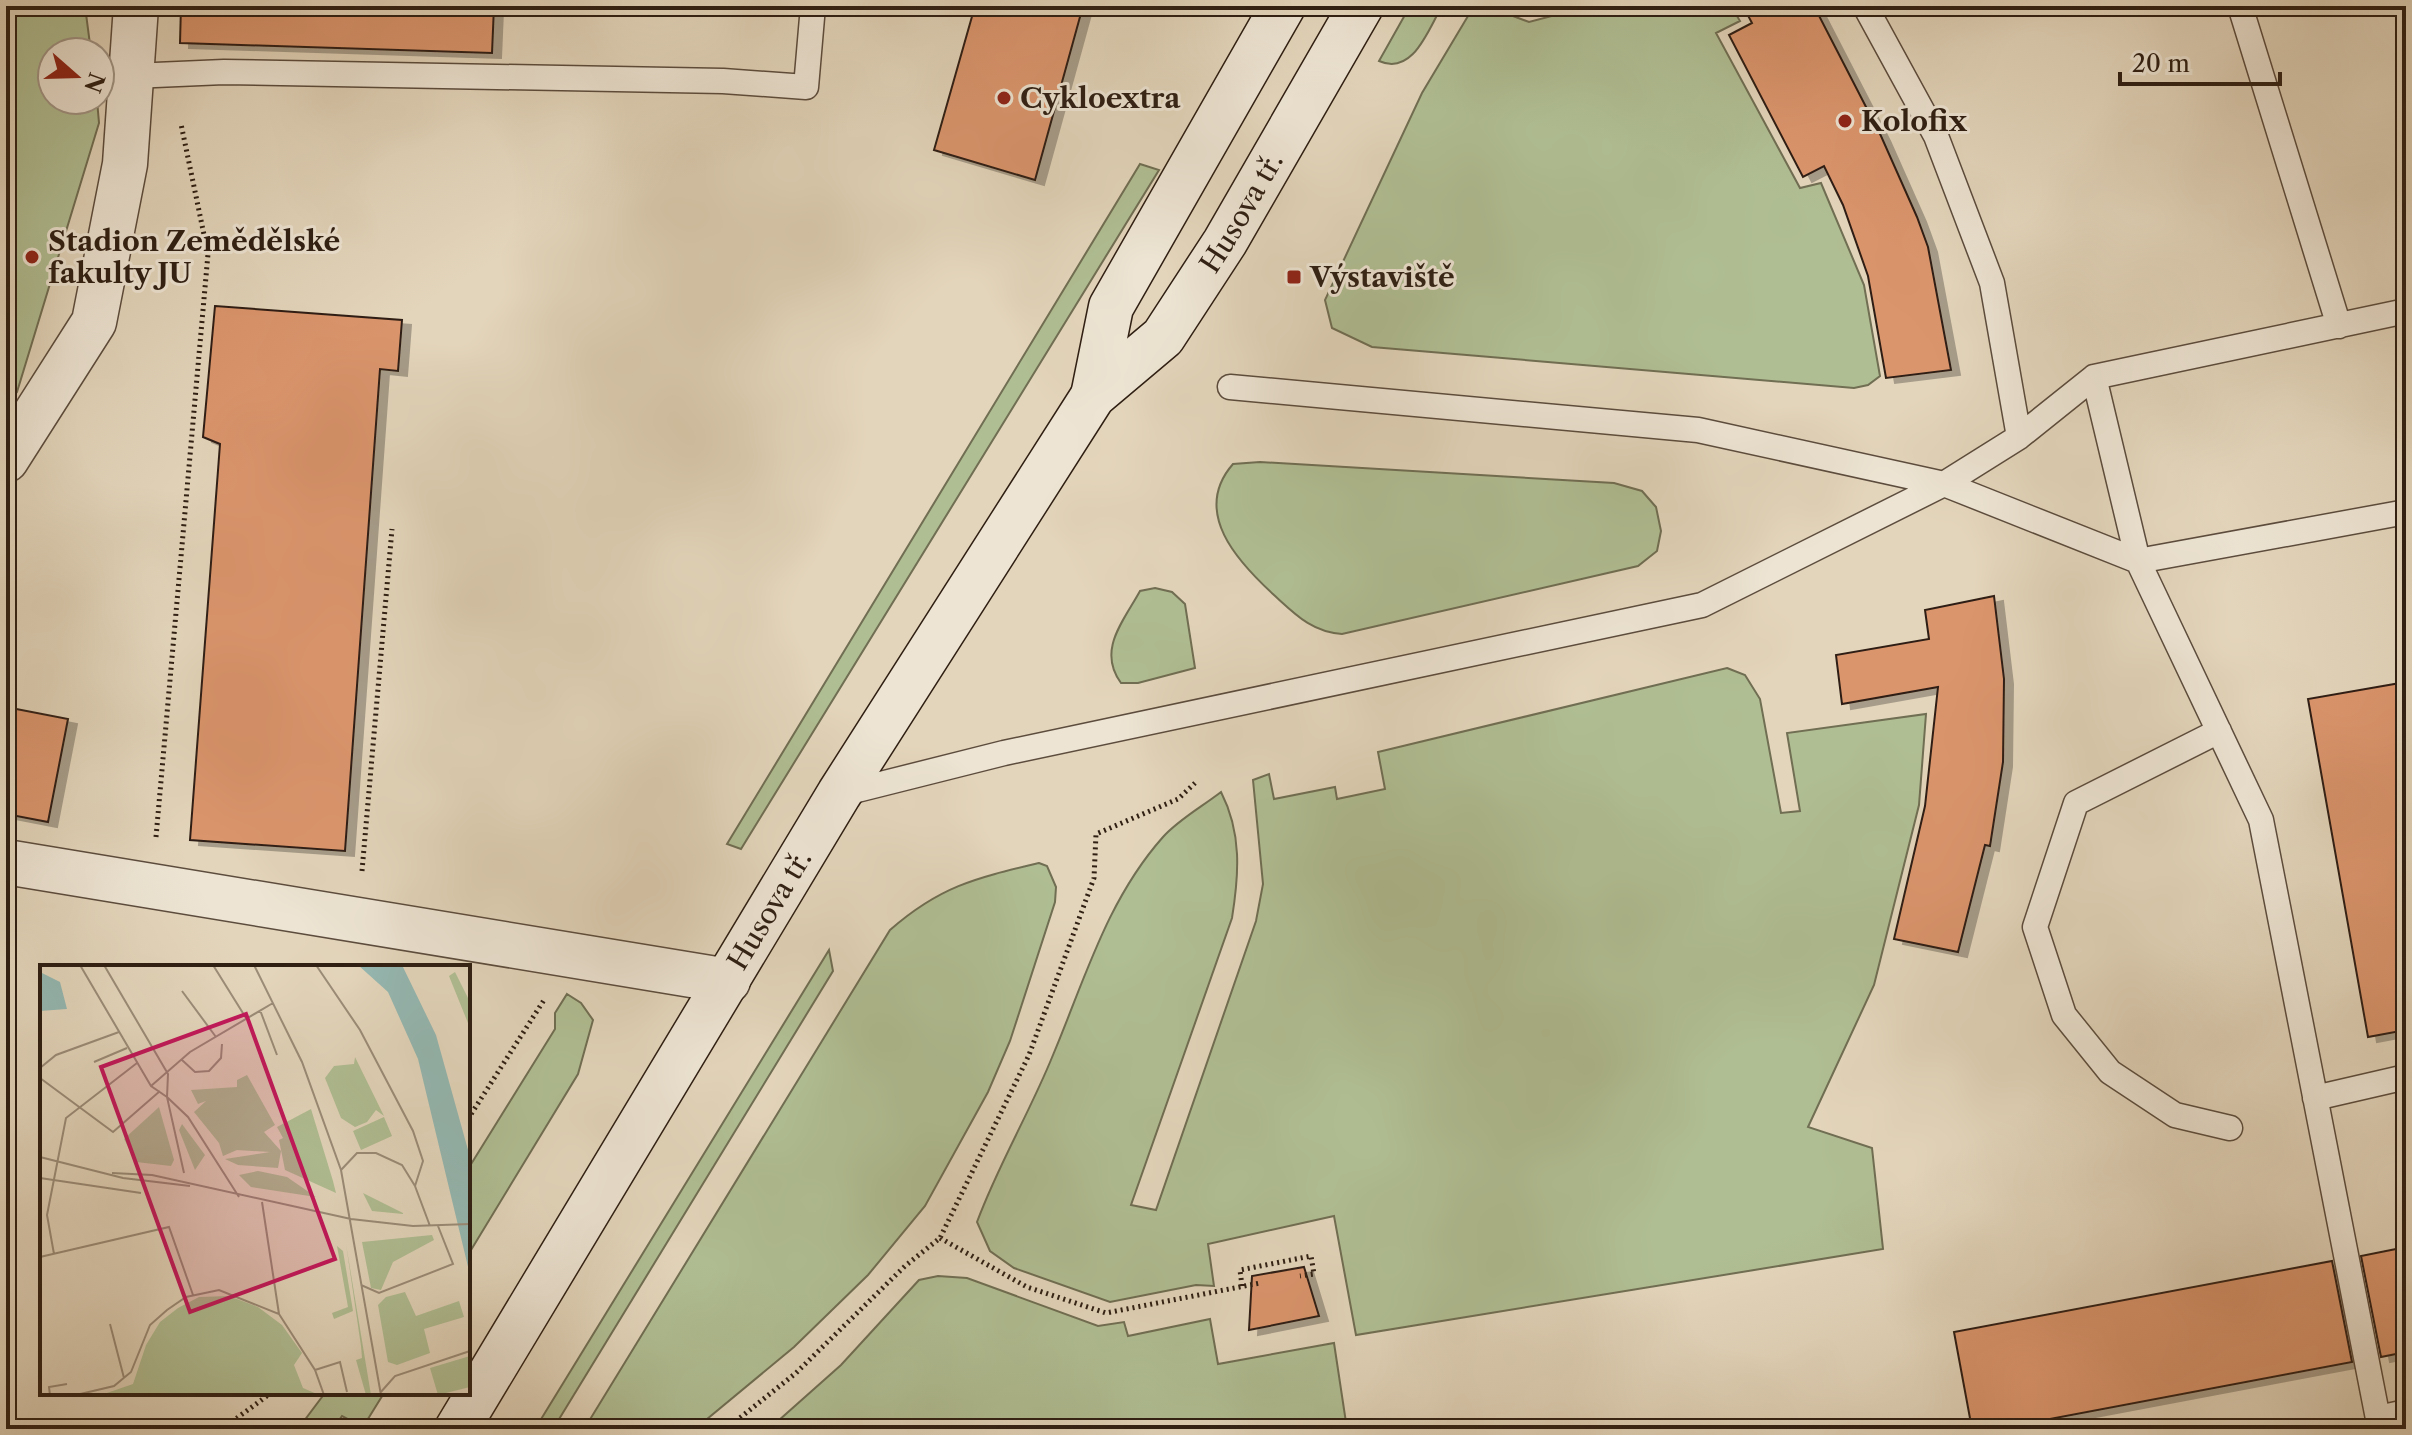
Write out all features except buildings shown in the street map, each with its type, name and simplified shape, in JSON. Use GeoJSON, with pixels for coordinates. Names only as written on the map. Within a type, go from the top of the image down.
{"type":"FeatureCollection","features":[{"type":"Feature","properties":{"kind":"street"},"geometry":{"type":"LineString","coordinates":[[6,460],[94,322],[125,164],[151,75],[136,6]]}},
{"type":"Feature","properties":{"kind":"street","name":"Husova tř."},"geometry":{"type":"LineString","coordinates":[[1093,396],[1111,307],[1283,6]]}},
{"type":"Feature","properties":{"kind":"street","name":"Husova tř."},"geometry":{"type":"LineString","coordinates":[[457,1429],[839,794],[1093,396],[1163,337],[1225,242],[1361,6]]}},
{"type":"Feature","properties":{"kind":"street"},"geometry":{"type":"LineString","coordinates":[[6,862],[728,981]]}},
{"type":"Feature","properties":{"kind":"lane"},"geometry":{"type":"LineString","coordinates":[[1865,6],[1936,136],[1992,283],[2019,437]]}},
{"type":"Feature","properties":{"kind":"lane"},"geometry":{"type":"LineString","coordinates":[[2240,6],[2339,326]]}},
{"type":"Feature","properties":{"kind":"lane"},"geometry":{"type":"LineString","coordinates":[[151,75],[224,72],[723,81],[806,87],[813,7]]}},
{"type":"Feature","properties":{"kind":"lane"},"geometry":{"type":"LineString","coordinates":[[839,794],[1004,753],[1702,605],[1944,484],[2019,437],[2094,377],[2406,311]]}},
{"type":"Feature","properties":{"kind":"lane"},"geometry":{"type":"LineString","coordinates":[[2094,377],[2138,561],[2261,820],[2379,1423],[2406,1412]]}},
{"type":"Feature","properties":{"kind":"lane"},"geometry":{"type":"LineString","coordinates":[[1230,387],[1698,430],[1944,484],[2138,561],[2406,512]]}},
{"type":"Feature","properties":{"kind":"lane"},"geometry":{"type":"LineString","coordinates":[[2219,731],[2076,803],[2035,927],[2064,1015],[2110,1072],[2175,1115],[2230,1128]]}},
{"type":"Feature","properties":{"kind":"lane"},"geometry":{"type":"LineString","coordinates":[[2315,1098],[2406,1077]]}},
{"type":"Feature","properties":{"kind":"path"},"geometry":{"type":"LineString","coordinates":[[151,75],[208,254],[152,886]]}},
{"type":"Feature","properties":{"kind":"path"},"geometry":{"type":"LineString","coordinates":[[363,865],[392,529]]}},
{"type":"Feature","properties":{"kind":"path"},"geometry":{"type":"LineString","coordinates":[[726,1429],[796,1373],[905,1266],[940,1238],[1029,1055],[1094,878],[1096,834],[1178,799],[1195,783]]}},
{"type":"Feature","properties":{"kind":"path"},"geometry":{"type":"LineString","coordinates":[[470,1116],[546,995]]}},
{"type":"Feature","properties":{"kind":"path"},"geometry":{"type":"LineString","coordinates":[[940,1238],[1027,1287],[1106,1313],[1260,1283]]}},
{"type":"Feature","properties":{"kind":"path"},"geometry":{"type":"LineString","coordinates":[[1242,1286],[1240,1270],[1311,1256],[1314,1274],[1300,1276]]}},
{"type":"Feature","properties":{"kind":"path"},"geometry":{"type":"LineString","coordinates":[[222,1429],[268,1395]]}},
{"type":"Feature","properties":{"kind":"green space","name":"Stadion Zemědělské fakulty JU"},"geometry":{"type":"Polygon","coordinates":[[[6,6],[85,6],[89,36],[36,36],[36,116],[98,116],[99,123],[17,392],[6,404],[6,6]]]}},
{"type":"Feature","properties":{"kind":"green space"},"geometry":{"type":"Polygon","coordinates":[[[1410,6],[1442,6],[1425,38],[1410,57],[1391,64],[1379,61],[1410,6]]]}},
{"type":"Feature","properties":{"kind":"green space"},"geometry":{"type":"Polygon","coordinates":[[[1474,6],[1486,6],[1529,22],[1590,6],[1731,6],[1740,21],[1716,33],[1800,188],[1821,183],[1864,285],[1880,376],[1868,385],[1854,388],[1372,347],[1332,328],[1325,300],[1422,93],[1474,6]]]}},
{"type":"Feature","properties":{"kind":"green space"},"geometry":{"type":"Polygon","coordinates":[[[1140,164],[1159,170],[741,849],[727,844],[1140,164]]]}},
{"type":"Feature","properties":{"kind":"green space"},"geometry":{"type":"Polygon","coordinates":[[[1260,462],[1614,483],[1642,491],[1656,507],[1661,531],[1657,551],[1638,566],[1342,634],[1331,633],[1305,621],[1260,582],[1224,535],[1218,518],[1217,500],[1221,482],[1233,464],[1260,462]]]}},
{"type":"Feature","properties":{"kind":"green space"},"geometry":{"type":"Polygon","coordinates":[[[1155,588],[1172,592],[1185,604],[1195,668],[1138,683],[1121,683],[1111,659],[1115,636],[1140,591],[1155,588]]]}},
{"type":"Feature","properties":{"kind":"green space"},"geometry":{"type":"Polygon","coordinates":[[[1727,668],[1745,675],[1760,699],[1781,813],[1800,811],[1787,733],[1926,714],[1919,805],[1874,985],[1808,1127],[1872,1148],[1883,1249],[1356,1335],[1334,1216],[1208,1244],[1214,1286],[1196,1285],[1110,1302],[1014,1268],[990,1251],[977,1222],[985,1201],[1044,1076],[1112,914],[1144,861],[1176,825],[1221,792],[1233,823],[1237,870],[1232,918],[1131,1205],[1156,1210],[1256,921],[1263,884],[1253,780],[1269,774],[1274,799],[1335,787],[1337,799],[1385,789],[1378,752],[1727,668]]]}},
{"type":"Feature","properties":{"kind":"green space"},"geometry":{"type":"Polygon","coordinates":[[[1039,863],[1047,866],[1056,887],[1055,902],[1010,1041],[988,1092],[925,1206],[868,1275],[794,1347],[695,1429],[588,1429],[589,1421],[890,930],[943,893],[1039,863]]]}},
{"type":"Feature","properties":{"kind":"green space"},"geometry":{"type":"Polygon","coordinates":[[[829,950],[833,971],[553,1429],[535,1429],[829,950]]]}},
{"type":"Feature","properties":{"kind":"green space"},"geometry":{"type":"Polygon","coordinates":[[[567,994],[581,1003],[593,1020],[578,1074],[470,1252],[470,1166],[555,1029],[555,1013],[567,994]]]}},
{"type":"Feature","properties":{"kind":"green space"},"geometry":{"type":"Polygon","coordinates":[[[938,1276],[967,1278],[1098,1326],[1124,1322],[1128,1336],[1210,1319],[1218,1364],[1334,1343],[1347,1429],[769,1429],[841,1365],[919,1280],[938,1276]]]}},
{"type":"Feature","properties":{"kind":"green space"},"geometry":{"type":"Polygon","coordinates":[[[324,1395],[383,1395],[363,1427],[342,1416],[333,1429],[298,1429],[324,1395]]]}},
{"type":"Feature","properties":{"kind":"place","name":"Cykloextra"},"geometry":{"type":"Point","coordinates":[1004,98]}},
{"type":"Feature","properties":{"kind":"place","name":"Kolofix"},"geometry":{"type":"Point","coordinates":[1845,121]}},
{"type":"Feature","properties":{"kind":"place","name":"Stadion Zemědělské fakulty JU"},"geometry":{"type":"Point","coordinates":[32,257]}},
{"type":"Feature","properties":{"kind":"place","name":"Výstaviště"},"geometry":{"type":"Point","coordinates":[1294,277]}}]}
